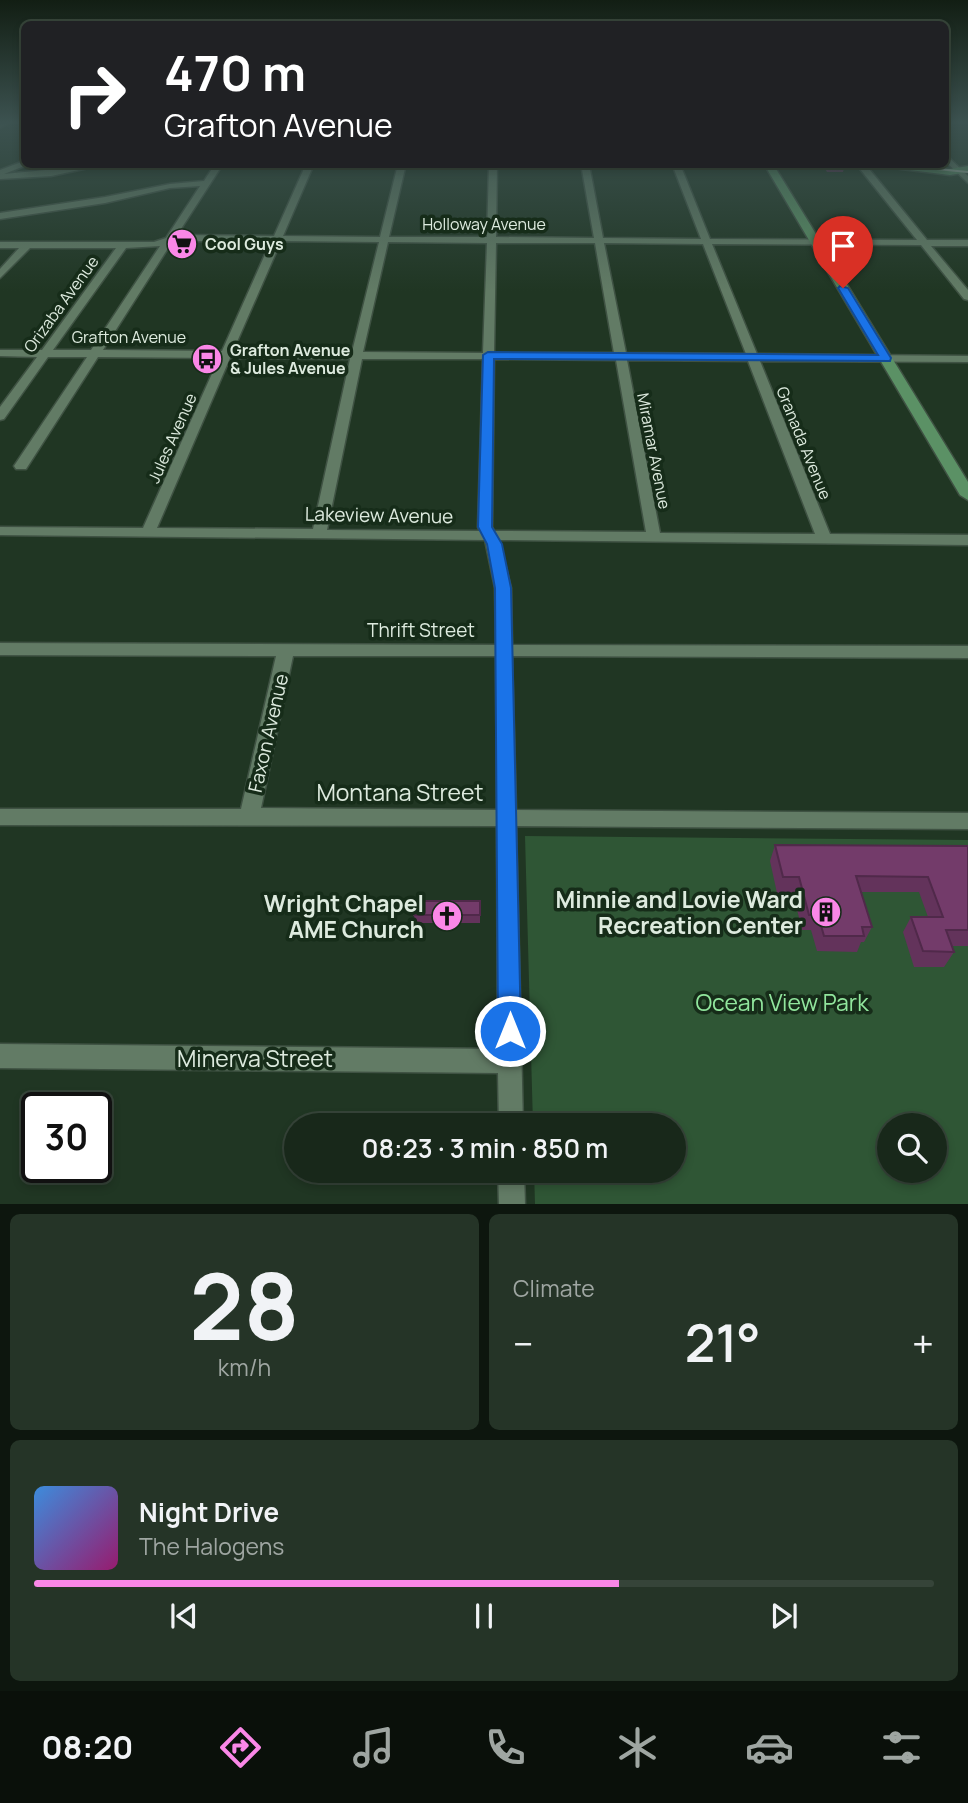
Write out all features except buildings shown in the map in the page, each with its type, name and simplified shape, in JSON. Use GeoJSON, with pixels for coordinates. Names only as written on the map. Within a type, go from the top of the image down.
{"type":"FeatureCollection","features":[{"type":"Feature","properties":{"kind":"street"},"geometry":{"type":"LineString","coordinates":[[21,466],[209,179]]}},
{"type":"Feature","properties":{"kind":"street","name":"Jules Avenue"},"geometry":{"type":"LineString","coordinates":[[148,532],[303,179]]}},
{"type":"Feature","properties":{"kind":"street"},"geometry":{"type":"LineString","coordinates":[[319,534],[357,354],[398,179]]}},
{"type":"Feature","properties":{"kind":"street"},"geometry":{"type":"LineString","coordinates":[[493,179],[485,527],[494,544],[503,588],[506,649],[511,1113]]}},
{"type":"Feature","properties":{"kind":"street","name":"Miramar Avenue"},"geometry":{"type":"LineString","coordinates":[[588,179],[654,537]]}},
{"type":"Feature","properties":{"kind":"street","name":"Granada Avenue"},"geometry":{"type":"LineString","coordinates":[[682,179],[824,538]]}},
{"type":"Feature","properties":{"kind":"street"},"geometry":{"type":"LineString","coordinates":[[777,179],[968,495]]}},
{"type":"Feature","properties":{"kind":"street"},"geometry":{"type":"LineString","coordinates":[[875,179],[968,297]]}},
{"type":"Feature","properties":{"kind":"street"},"geometry":{"type":"LineString","coordinates":[[0,216],[95,202],[170,186],[207,183]]}},
{"type":"Feature","properties":{"kind":"street","name":"Holloway Avenue"},"geometry":{"type":"LineString","coordinates":[[0,245],[155,245],[170,240],[276,238],[968,243]]}},
{"type":"Feature","properties":{"kind":"street"},"geometry":{"type":"LineString","coordinates":[[0,275],[27,245]]}},
{"type":"Feature","properties":{"kind":"street","name":"Orizaba Avenue"},"geometry":{"type":"LineString","coordinates":[[0,416],[123,245]]}},
{"type":"Feature","properties":{"kind":"street","name":"Grafton Avenue"},"geometry":{"type":"LineString","coordinates":[[0,353],[968,359]]}},
{"type":"Feature","properties":{"kind":"street","name":"Lakeview Avenue"},"geometry":{"type":"LineString","coordinates":[[0,531],[968,540]]}},
{"type":"Feature","properties":{"kind":"street","name":"Thrift Street"},"geometry":{"type":"LineString","coordinates":[[0,649],[968,652]]}},
{"type":"Feature","properties":{"kind":"street","name":"Faxon Avenue"},"geometry":{"type":"LineString","coordinates":[[249,816],[286,650]]}},
{"type":"Feature","properties":{"kind":"street","name":"Montana Street"},"geometry":{"type":"LineString","coordinates":[[0,817],[968,821]]}},
{"type":"Feature","properties":{"kind":"street","name":"Minerva Street"},"geometry":{"type":"LineString","coordinates":[[0,1056],[510,1060]]}},
{"type":"Feature","properties":{"kind":"street"},"geometry":{"type":"LineString","coordinates":[[511,1183],[512,1204]]}},
{"type":"Feature","properties":{"kind":"green space","name":"Ocean View Park"},"geometry":{"type":"Polygon","coordinates":[[[525,836],[968,840],[968,1204],[535,1204],[534,1183],[686,1183],[686,1113],[533,1113],[525,836]]]}},
{"type":"Feature","properties":{"kind":"place","name":"Cool Guys"},"geometry":{"type":"Point","coordinates":[182,244]}},
{"type":"Feature","properties":{"kind":"place","name":"Grafton Avenue & Jules Avenue"},"geometry":{"type":"Point","coordinates":[207,359]}},
{"type":"Feature","properties":{"kind":"place","name":"Minnie and Lovie Ward Recreation Center"},"geometry":{"type":"Point","coordinates":[826,912]}},
{"type":"Feature","properties":{"kind":"place","name":"Wright Chapel AME Church"},"geometry":{"type":"Point","coordinates":[447,916]}},
{"type":"Feature","properties":{"kind":"route"},"geometry":{"type":"LineString","coordinates":[[510,1031],[503,588],[494,544],[485,527],[488,355],[886,358],[843,288]]}}]}
